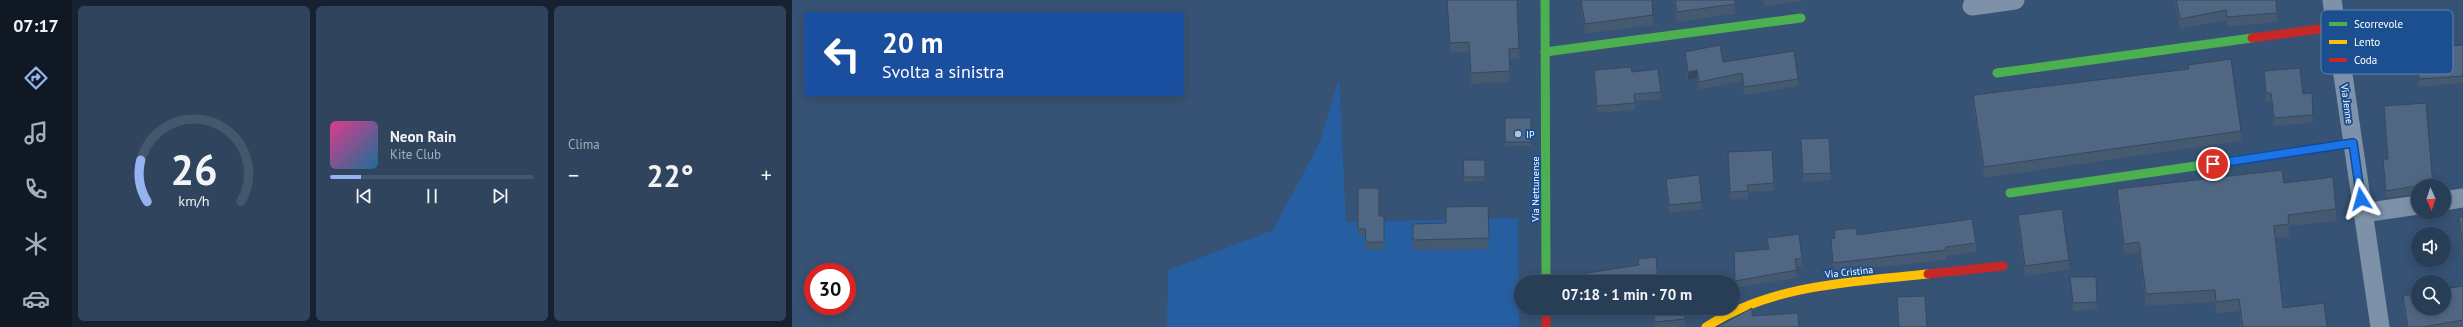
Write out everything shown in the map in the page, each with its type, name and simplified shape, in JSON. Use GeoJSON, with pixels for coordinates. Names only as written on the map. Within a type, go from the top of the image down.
{"type":"FeatureCollection","features":[{"type":"Feature","properties":{"kind":"street","name":"Via Nettunense"},"geometry":{"type":"LineString","coordinates":[[1545,0],[1546,275]]}},
{"type":"Feature","properties":{"kind":"street"},"geometry":{"type":"LineString","coordinates":[[1972,6],[2015,0]]}},
{"type":"Feature","properties":{"kind":"street","name":"Via Jenne"},"geometry":{"type":"LineString","coordinates":[[2332,0],[2333,10]]}},
{"type":"Feature","properties":{"kind":"street"},"geometry":{"type":"LineString","coordinates":[[1545,52],[1801,18]]}},
{"type":"Feature","properties":{"kind":"street"},"geometry":{"type":"LineString","coordinates":[[1997,73],[2321,29]]}},
{"type":"Feature","properties":{"kind":"street","name":"Via Jenne"},"geometry":{"type":"LineString","coordinates":[[2343,74],[2380,327]]}},
{"type":"Feature","properties":{"kind":"street"},"geometry":{"type":"LineString","coordinates":[[2010,193],[2353,143]]}},
{"type":"Feature","properties":{"kind":"street"},"geometry":{"type":"LineString","coordinates":[[2451,200],[2463,198]]}},
{"type":"Feature","properties":{"kind":"street"},"geometry":{"type":"LineString","coordinates":[[2363,213],[2411,206]]}},
{"type":"Feature","properties":{"kind":"street","name":"Via Cristina"},"geometry":{"type":"LineString","coordinates":[[1706,327],[1724,314],[1755,300],[1791,290],[2003,266]]}},
{"type":"Feature","properties":{"kind":"street"},"geometry":{"type":"LineString","coordinates":[[1546,315],[1546,327]]}},
{"type":"Feature","properties":{"kind":"shaded area"},"geometry":{"type":"Polygon","coordinates":[[[1339,77],[1346,222],[1518,218],[1519,275],[1514,275],[1514,315],[1519,315],[1519,327],[1167,327],[1168,270],[1273,230],[1320,142],[1339,77]]]}},
{"type":"Feature","properties":{"kind":"building"},"geometry":{"type":"Polygon","coordinates":[[[1447,0],[1517,0],[1519,48],[1509,49],[1510,71],[1471,73],[1469,42],[1450,43],[1447,0]]]}},
{"type":"Feature","properties":{"kind":"building"},"geometry":{"type":"Polygon","coordinates":[[[1581,0],[1652,0],[1653,15],[1585,24],[1581,0]]]}},
{"type":"Feature","properties":{"kind":"building"},"geometry":{"type":"Polygon","coordinates":[[[1675,0],[1735,0],[1735,4],[1677,12],[1675,0]]]}},
{"type":"Feature","properties":{"kind":"building"},"geometry":{"type":"Polygon","coordinates":[[[2176,0],[2276,0],[2277,13],[2227,17],[2226,10],[2180,19],[2176,0]]]}},
{"type":"Feature","properties":{"kind":"building"},"geometry":{"type":"Polygon","coordinates":[[[1720,45],[1723,62],[1794,51],[1798,79],[1744,87],[1742,73],[1699,82],[1697,70],[1688,72],[1685,52],[1720,45]]]}},
{"type":"Feature","properties":{"kind":"building"},"geometry":{"type":"Polygon","coordinates":[[[2463,45],[2463,76],[2419,79],[2419,74],[2453,74],[2453,46],[2463,45]]]}},
{"type":"Feature","properties":{"kind":"building"},"geometry":{"type":"Polygon","coordinates":[[[2231,59],[2241,131],[1984,167],[1973,95],[2189,69],[2188,65],[2231,59]]]}},
{"type":"Feature","properties":{"kind":"building"},"geometry":{"type":"Polygon","coordinates":[[[1631,67],[1632,72],[1658,69],[1661,92],[1634,94],[1635,103],[1597,106],[1594,70],[1631,67]]]}},
{"type":"Feature","properties":{"kind":"building"},"geometry":{"type":"Polygon","coordinates":[[[2300,68],[2303,94],[2312,93],[2313,115],[2274,118],[2271,93],[2266,93],[2264,71],[2300,68]]]}},
{"type":"Feature","properties":{"kind":"building"},"geometry":{"type":"Polygon","coordinates":[[[2426,103],[2432,179],[2411,179],[2411,187],[2386,191],[2383,159],[2388,159],[2384,106],[2426,103]]]}},
{"type":"Feature","properties":{"kind":"building","name":"IP"},"geometry":{"type":"Polygon","coordinates":[[[1505,118],[1531,118],[1531,142],[1505,142],[1505,118]]]}},
{"type":"Feature","properties":{"kind":"building"},"geometry":{"type":"Polygon","coordinates":[[[1829,138],[1831,173],[1803,174],[1801,139],[1829,138]]]}},
{"type":"Feature","properties":{"kind":"building"},"geometry":{"type":"Polygon","coordinates":[[[1772,150],[1774,183],[1747,185],[1748,191],[1730,192],[1728,152],[1772,150]]]}},
{"type":"Feature","properties":{"kind":"building"},"geometry":{"type":"Polygon","coordinates":[[[1463,160],[1485,160],[1485,177],[1464,177],[1463,160]]]}},
{"type":"Feature","properties":{"kind":"building"},"geometry":{"type":"Polygon","coordinates":[[[2282,170],[2284,183],[2333,177],[2336,209],[2288,215],[2289,224],[2274,226],[2283,308],[2324,303],[2327,327],[2243,327],[2239,299],[2216,302],[2215,290],[2146,294],[2139,242],[2124,244],[2117,189],[2282,170]]]}},
{"type":"Feature","properties":{"kind":"building"},"geometry":{"type":"Polygon","coordinates":[[[1699,175],[1702,202],[1669,205],[1666,179],[1699,175]]]}},
{"type":"Feature","properties":{"kind":"building"},"geometry":{"type":"Polygon","coordinates":[[[1358,188],[1379,188],[1379,216],[1384,216],[1384,242],[1366,242],[1365,229],[1358,229],[1358,188]]]}},
{"type":"Feature","properties":{"kind":"building"},"geometry":{"type":"Polygon","coordinates":[[[1488,206],[1489,238],[1413,240],[1413,224],[1446,223],[1446,207],[1488,206]]]}},
{"type":"Feature","properties":{"kind":"building"},"geometry":{"type":"Polygon","coordinates":[[[2062,209],[2069,260],[2025,266],[2018,215],[2062,209]]]}},
{"type":"Feature","properties":{"kind":"building"},"geometry":{"type":"Polygon","coordinates":[[[2463,216],[2463,249],[2459,217],[2463,216]]]}},
{"type":"Feature","properties":{"kind":"building"},"geometry":{"type":"Polygon","coordinates":[[[1972,219],[1976,243],[1946,247],[1946,250],[1833,263],[1831,239],[1835,238],[1834,230],[1856,228],[1857,235],[1972,219]]]}},
{"type":"Feature","properties":{"kind":"building"},"geometry":{"type":"Polygon","coordinates":[[[1799,234],[1802,259],[1795,259],[1797,270],[1740,280],[1740,275],[1735,275],[1734,252],[1769,249],[1767,238],[1799,234]]]}},
{"type":"Feature","properties":{"kind":"building"},"geometry":{"type":"Polygon","coordinates":[[[1656,257],[1657,275],[1587,275],[1587,273],[1639,265],[1638,259],[1656,257]]]}},
{"type":"Feature","properties":{"kind":"building"},"geometry":{"type":"Polygon","coordinates":[[[2070,277],[2096,277],[2097,302],[2073,303],[2070,277]]]}},
{"type":"Feature","properties":{"kind":"building"},"geometry":{"type":"Polygon","coordinates":[[[2463,286],[2463,320],[2422,327],[2408,327],[2403,296],[2411,294],[2411,315],[2451,315],[2451,288],[2463,286]]]}},
{"type":"Feature","properties":{"kind":"building"},"geometry":{"type":"Polygon","coordinates":[[[1925,296],[1927,327],[1899,327],[1897,297],[1925,296]]]}},
{"type":"Feature","properties":{"kind":"building"},"geometry":{"type":"Polygon","coordinates":[[[1752,308],[1752,316],[1798,313],[1799,327],[1717,327],[1752,308]]]}},
{"type":"Feature","properties":{"kind":"building"},"geometry":{"type":"Polygon","coordinates":[[[1654,315],[1685,315],[1685,319],[1655,322],[1654,315]]]}},
{"type":"Feature","properties":{"kind":"traffic: fast"},"geometry":{"type":"LineString","coordinates":[[1545,0],[1546,275]]}},
{"type":"Feature","properties":{"kind":"traffic: fast"},"geometry":{"type":"LineString","coordinates":[[1545,52],[1801,18]]}},
{"type":"Feature","properties":{"kind":"traffic: fast"},"geometry":{"type":"LineString","coordinates":[[1997,73],[2252,38]]}},
{"type":"Feature","properties":{"kind":"traffic: fast"},"geometry":{"type":"LineString","coordinates":[[2010,193],[2292,152]]}},
{"type":"Feature","properties":{"kind":"traffic: slow"},"geometry":{"type":"LineString","coordinates":[[1706,327],[1731,313],[1785,293],[1842,283],[1928,274]]}},
{"type":"Feature","properties":{"kind":"traffic: jam"},"geometry":{"type":"LineString","coordinates":[[2252,38],[2321,29]]}},
{"type":"Feature","properties":{"kind":"traffic: jam"},"geometry":{"type":"LineString","coordinates":[[2292,152],[2353,143]]}},
{"type":"Feature","properties":{"kind":"traffic: jam"},"geometry":{"type":"LineString","coordinates":[[1928,274],[2003,266]]}},
{"type":"Feature","properties":{"kind":"traffic: jam"},"geometry":{"type":"LineString","coordinates":[[1546,315],[1546,327]]}},
{"type":"Feature","properties":{"kind":"place","name":"IP"},"geometry":{"type":"Point","coordinates":[1518,134]}},
{"type":"Feature","properties":{"kind":"route"},"geometry":{"type":"LineString","coordinates":[[2213,164],[2322,149],[2353,143],[2361,199]]}}]}
